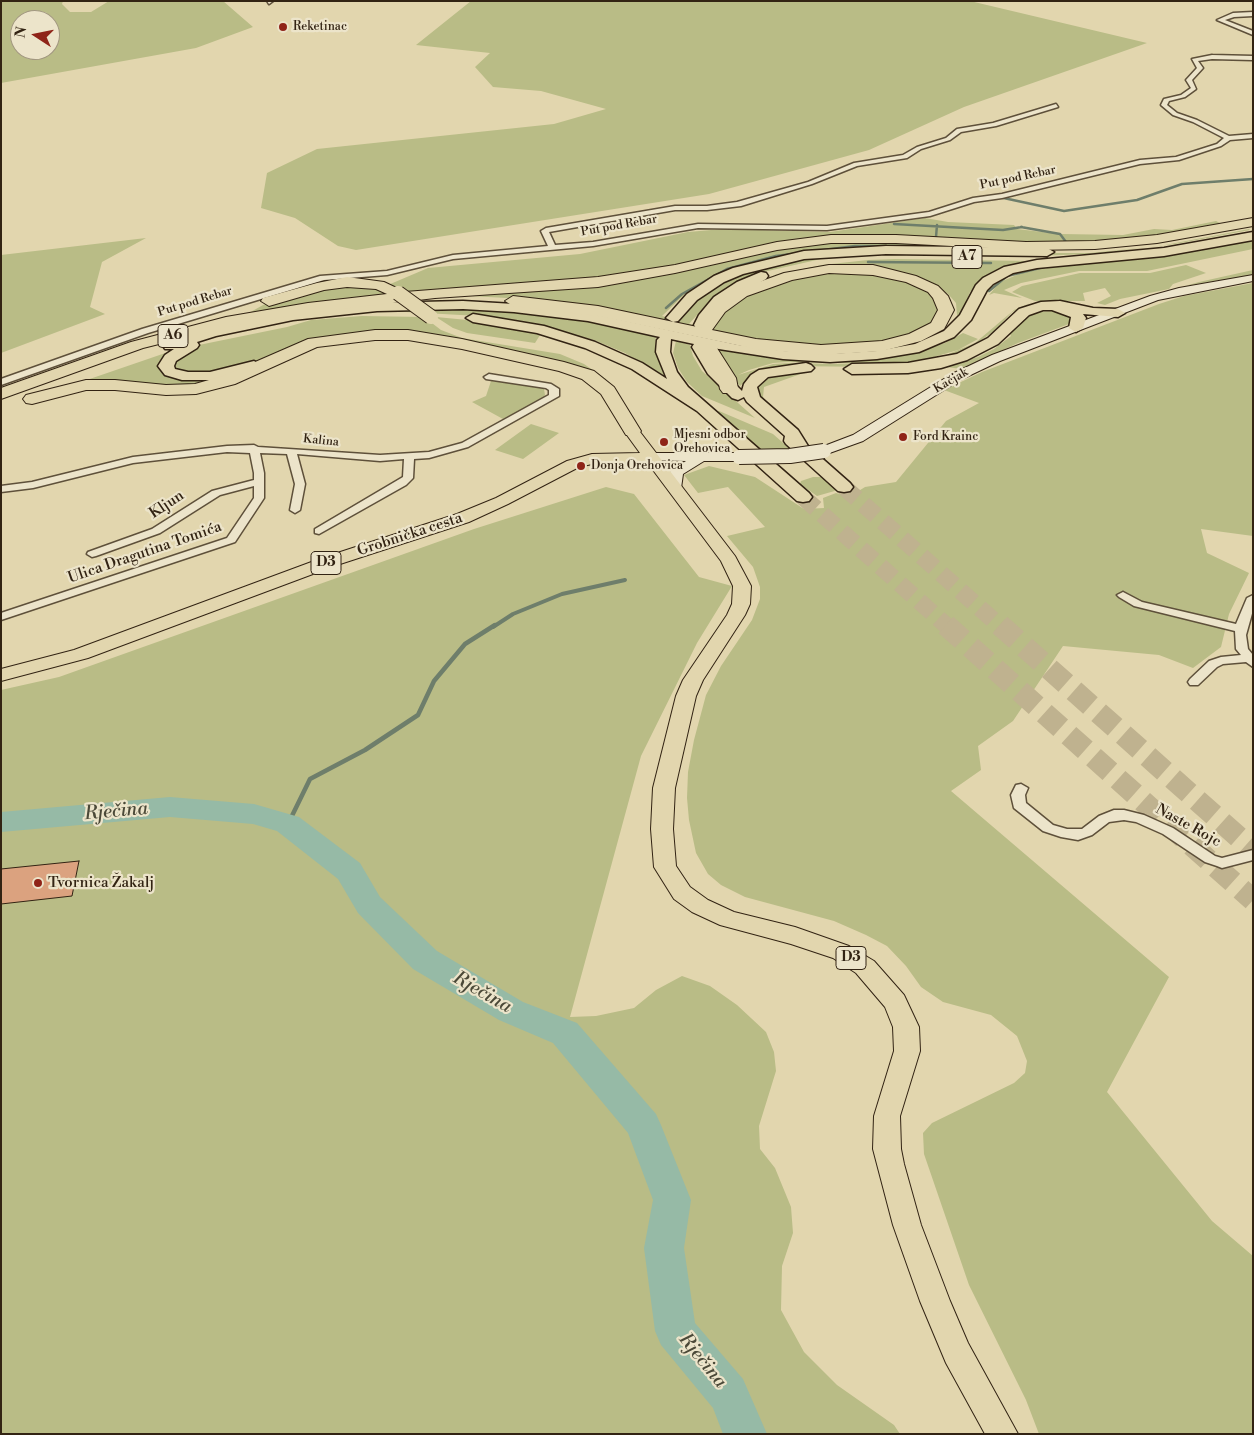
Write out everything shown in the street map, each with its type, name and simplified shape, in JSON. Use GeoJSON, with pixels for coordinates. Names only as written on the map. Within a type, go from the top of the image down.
{"type":"FeatureCollection","features":[{"type":"Feature","properties":{"kind":"highway"},"geometry":{"type":"LineString","coordinates":[[352,303],[435,294],[598,282],[675,269],[777,246],[831,239],[876,238],[1026,246],[1086,245],[1157,239],[1253,224]]}},
{"type":"Feature","properties":{"kind":"highway","name":"A7"},"geometry":{"type":"LineString","coordinates":[[673,318],[692,297],[719,280],[738,271],[804,255],[886,250],[989,252],[1085,250],[1165,242],[1253,224]]}},
{"type":"Feature","properties":{"kind":"highway"},"geometry":{"type":"LineString","coordinates":[[170,346],[213,332],[293,316],[377,307],[463,305],[514,308],[588,317],[738,349],[782,355],[830,358],[878,355],[919,348],[949,334],[966,317],[981,288],[988,280],[1009,270],[1037,264],[1164,252],[1253,234]]}},
{"type":"Feature","properties":{"kind":"highway","name":"A7"},"geometry":{"type":"LineString","coordinates":[[705,326],[706,315],[719,300],[742,285],[785,268],[808,263],[872,256],[1035,258],[1097,256],[1161,249],[1253,234]]}},
{"type":"Feature","properties":{"kind":"highway"},"geometry":{"type":"LineString","coordinates":[[352,303],[445,298],[531,302],[633,317],[756,344],[821,350],[882,346],[915,338],[938,326],[946,310],[940,296],[933,289],[911,278],[873,270],[829,269],[790,276],[742,294],[723,306],[705,326]]}},
{"type":"Feature","properties":{"kind":"highway"},"geometry":{"type":"LineString","coordinates":[[111,354],[149,336],[322,286],[347,282],[367,283],[385,286],[398,293],[448,329],[461,335],[551,349],[584,358],[604,373],[614,384],[620,408]]}},
{"type":"Feature","properties":{"kind":"highway","name":"A6"},"geometry":{"type":"LineString","coordinates":[[1,394],[111,354],[226,322],[308,308],[352,303]]}},
{"type":"Feature","properties":{"kind":"highway"},"geometry":{"type":"LineString","coordinates":[[800,447],[792,433],[751,395],[750,384],[760,375],[791,368],[879,370],[941,363],[983,347],[1000,335],[1024,312],[1054,304],[1118,314]]}},
{"type":"Feature","properties":{"kind":"highway"},"geometry":{"type":"LineString","coordinates":[[1034,308],[1054,308],[1072,312],[1079,318],[1076,328]]}},
{"type":"Feature","properties":{"kind":"highway"},"geometry":{"type":"LineString","coordinates":[[170,346],[238,330],[311,318],[374,313],[436,314],[486,319],[539,329],[590,345],[637,366],[700,406]]}},
{"type":"Feature","properties":{"kind":"highway"},"geometry":{"type":"LineString","coordinates":[[266,362],[224,375],[204,378],[175,374],[170,372],[166,366],[170,358],[190,345],[285,326],[311,318]]}},
{"type":"Feature","properties":{"kind":"highway"},"geometry":{"type":"LineString","coordinates":[[1,407],[86,385],[115,385],[166,390],[196,389],[229,380],[306,344],[327,339],[375,335],[420,336],[575,370],[600,383],[620,408],[632,431]]}},
{"type":"Feature","properties":{"kind":"highway"},"geometry":{"type":"LineString","coordinates":[[664,340],[664,352],[670,372],[683,390],[804,497]]}},
{"type":"Feature","properties":{"kind":"highway","name":"A6"},"geometry":{"type":"LineString","coordinates":[[1,407],[170,346]]}},
{"type":"Feature","properties":{"kind":"highway"},"geometry":{"type":"LineString","coordinates":[[704,348],[728,378],[730,389],[800,447],[844,487]]}},
{"type":"Feature","properties":{"kind":"main road","name":"Kačjak"},"geometry":{"type":"LineString","coordinates":[[650,458],[790,456],[824,451],[858,438],[977,366],[1118,314],[1154,298],[1253,278]]}},
{"type":"Feature","properties":{"kind":"main road"},"geometry":{"type":"LineString","coordinates":[[632,431],[650,458]]}},
{"type":"Feature","properties":{"kind":"main road"},"geometry":{"type":"LineString","coordinates":[[674,488],[676,472],[689,463],[706,457]]}},
{"type":"Feature","properties":{"kind":"main road","name":"D3"},"geometry":{"type":"LineString","coordinates":[[650,458],[729,560],[742,586],[740,604],[691,685],[664,788],[662,811],[665,867],[682,893],[700,906],[728,919],[795,936],[841,952],[865,968],[895,1002],[906,1027],[908,1040],[905,1063],[887,1116],[887,1149],[894,1180],[907,1225],[938,1308],[958,1353],[1002,1434]]}},
{"type":"Feature","properties":{"kind":"main road","name":"Grobnička cesta"},"geometry":{"type":"LineString","coordinates":[[1,675],[80,654],[331,561],[463,518],[502,501],[573,464],[592,460],[650,458]]}},
{"type":"Feature","properties":{"kind":"street"},"geometry":{"type":"LineString","coordinates":[[1253,14],[1233,15],[1220,20],[1253,33]]}},
{"type":"Feature","properties":{"kind":"street"},"geometry":{"type":"LineString","coordinates":[[1228,138],[1196,121],[1175,114],[1164,105],[1166,100],[1183,96],[1194,88],[1188,80],[1200,68],[1194,60],[1212,57],[1253,58]]}},
{"type":"Feature","properties":{"kind":"street","name":"Put pod Rebar"},"geometry":{"type":"LineString","coordinates":[[553,248],[546,230],[675,208],[707,208],[738,204],[810,183],[856,164],[905,157],[919,148],[948,139],[959,130],[994,125],[1056,106]]}},
{"type":"Feature","properties":{"kind":"street","name":"Put pod Rebar"},"geometry":{"type":"LineString","coordinates":[[1,382],[145,330],[298,284],[335,276],[388,273],[452,257],[553,248],[698,226],[827,228],[930,214],[973,200],[1002,196],[1140,162],[1177,159],[1219,145],[1228,138],[1253,136]]}},
{"type":"Feature","properties":{"kind":"street","name":"Kalina"},"geometry":{"type":"LineString","coordinates":[[1,489],[33,485],[133,460],[218,450],[254,448],[362,458],[409,457],[441,453],[465,445],[554,396],[554,389],[548,386],[489,377]]}},
{"type":"Feature","properties":{"kind":"street","name":"Ulica Dragutina Tomića"},"geometry":{"type":"LineString","coordinates":[[1,616],[224,543],[236,535],[246,515],[259,498],[254,448]]}},
{"type":"Feature","properties":{"kind":"street"},"geometry":{"type":"LineString","coordinates":[[291,451],[300,484],[295,510]]}},
{"type":"Feature","properties":{"kind":"street"},"geometry":{"type":"LineString","coordinates":[[319,531],[402,483],[408,478],[409,457]]}},
{"type":"Feature","properties":{"kind":"street","name":"Kljun"},"geometry":{"type":"LineString","coordinates":[[92,554],[156,531],[216,492],[258,482]]}},
{"type":"Feature","properties":{"kind":"street"},"geometry":{"type":"LineString","coordinates":[[1123,595],[1138,604],[1241,629]]}},
{"type":"Feature","properties":{"kind":"street"},"geometry":{"type":"LineString","coordinates":[[1250,660],[1242,649],[1240,636],[1244,616],[1253,598]]}},
{"type":"Feature","properties":{"kind":"street"},"geometry":{"type":"LineString","coordinates":[[1194,682],[1214,664],[1221,661],[1250,660]]}},
{"type":"Feature","properties":{"kind":"street","name":"Naste Rojc"},"geometry":{"type":"LineString","coordinates":[[1021,788],[1017,800],[1019,804],[1048,828],[1066,834],[1078,835],[1087,832],[1104,819],[1114,815],[1124,815],[1139,818],[1168,831],[1210,859],[1222,863],[1253,855]]}},
{"type":"Feature","properties":{"kind":"green space"},"geometry":{"type":"Polygon","coordinates":[[[1,1],[63,1],[62,4],[70,12],[91,12],[109,1],[223,1],[253,27],[196,48],[1,83],[1,1]]]}},
{"type":"Feature","properties":{"kind":"green space"},"geometry":{"type":"Polygon","coordinates":[[[471,1],[970,1],[1147,43],[964,107],[869,150],[709,194],[356,250],[338,246],[295,218],[261,208],[267,173],[317,149],[554,124],[606,109],[541,91],[493,87],[475,67],[490,53],[416,45],[471,1]]]}},
{"type":"Feature","properties":{"kind":"green space"},"geometry":{"type":"Polygon","coordinates":[[[925,218],[948,222],[1014,225],[1017,229],[1059,234],[1067,245],[859,237],[620,276],[404,294],[388,285],[428,268],[580,254],[688,232],[723,229],[830,232],[925,218]]]}},
{"type":"Feature","properties":{"kind":"green space"},"geometry":{"type":"Polygon","coordinates":[[[1216,221],[1226,226],[1179,235],[1069,245],[1061,234],[1123,235],[1154,229],[1172,230],[1216,221]]]}},
{"type":"Feature","properties":{"kind":"green space"},"geometry":{"type":"Polygon","coordinates":[[[1249,229],[1250,230],[1175,244],[1163,245],[1249,229]]]}},
{"type":"Feature","properties":{"kind":"green space"},"geometry":{"type":"Polygon","coordinates":[[[146,238],[102,262],[90,307],[105,314],[1,353],[1,255],[146,238]]]}},
{"type":"Feature","properties":{"kind":"green space"},"geometry":{"type":"Polygon","coordinates":[[[1253,240],[1253,249],[1147,271],[1079,271],[1021,283],[1004,290],[1022,298],[994,293],[989,295],[1000,282],[1024,272],[1059,266],[1155,257],[1253,240]]]}},
{"type":"Feature","properties":{"kind":"green space"},"geometry":{"type":"Polygon","coordinates":[[[845,241],[882,241],[998,248],[844,248],[802,253],[756,262],[714,276],[688,291],[662,316],[679,320],[690,305],[728,280],[754,271],[818,256],[850,253],[1090,253],[1149,247],[1091,254],[1032,256],[879,254],[821,259],[759,273],[737,283],[714,296],[689,324],[713,328],[720,315],[740,298],[810,275],[861,272],[898,278],[932,295],[938,307],[935,319],[925,328],[914,333],[875,343],[822,347],[762,342],[525,299],[470,296],[602,285],[793,247],[845,241]]]}},
{"type":"Feature","properties":{"kind":"green space"},"geometry":{"type":"Polygon","coordinates":[[[868,260],[1030,261],[989,274],[970,292],[960,316],[957,315],[956,303],[948,294],[932,284],[884,269],[774,275],[822,265],[868,260]]]}},
{"type":"Feature","properties":{"kind":"green space"},"geometry":{"type":"Polygon","coordinates":[[[1186,265],[1206,273],[1173,284],[1169,289],[1120,299],[1105,305],[1097,303],[1111,296],[1105,288],[1083,293],[1085,301],[1035,301],[1012,292],[1022,286],[1080,273],[1150,273],[1186,265]]]}},
{"type":"Feature","properties":{"kind":"green space"},"geometry":{"type":"Polygon","coordinates":[[[1253,270],[1253,275],[1185,286],[1199,282],[1253,270]]]}},
{"type":"Feature","properties":{"kind":"green space"},"geometry":{"type":"Polygon","coordinates":[[[1253,283],[1253,536],[1201,529],[1207,553],[1249,573],[1229,614],[1221,647],[1193,668],[1159,655],[1063,646],[1013,721],[978,746],[981,770],[951,791],[1169,977],[1107,1092],[1212,1221],[1253,1256],[1253,1434],[1039,1434],[1026,1400],[969,1285],[924,1154],[923,1133],[932,1123],[1014,1083],[1025,1073],[1027,1061],[1017,1036],[991,1015],[943,1002],[921,987],[906,966],[887,946],[866,935],[834,921],[745,897],[721,885],[708,874],[696,853],[689,820],[687,798],[688,772],[694,740],[706,695],[721,666],[752,620],[760,599],[760,587],[753,567],[727,536],[765,527],[728,487],[698,493],[684,475],[709,466],[755,477],[804,509],[824,508],[823,498],[836,493],[849,497],[865,487],[896,482],[946,421],[979,403],[944,390],[982,372],[1159,304],[1184,296],[1253,283]]]}},
{"type":"Feature","properties":{"kind":"green space"},"geometry":{"type":"Polygon","coordinates":[[[369,286],[394,295],[349,298],[249,313],[263,305],[323,288],[369,286]]]}},
{"type":"Feature","properties":{"kind":"green space"},"geometry":{"type":"Polygon","coordinates":[[[1033,302],[1012,312],[994,331],[967,350],[943,359],[916,364],[883,367],[783,366],[755,373],[740,386],[725,370],[715,351],[691,345],[692,342],[775,358],[836,362],[875,360],[912,354],[945,343],[963,333],[978,339],[958,350],[920,361],[892,363],[910,363],[939,358],[975,343],[1014,310],[1033,302]],[[773,363],[738,375],[773,364],[864,364],[773,363]]]}},
{"type":"Feature","properties":{"kind":"green space"},"geometry":{"type":"Polygon","coordinates":[[[440,308],[510,311],[596,322],[656,336],[655,345],[667,378],[625,353],[594,340],[551,329],[479,316],[388,311],[440,308]]]}},
{"type":"Feature","properties":{"kind":"green space"},"geometry":{"type":"Polygon","coordinates":[[[1053,311],[1070,315],[1069,324],[1018,343],[962,369],[946,367],[978,357],[994,349],[1011,336],[1010,334],[1027,317],[1039,312],[1053,311]]]}},
{"type":"Feature","properties":{"kind":"green space"},"geometry":{"type":"Polygon","coordinates":[[[362,316],[424,317],[441,330],[462,338],[560,354],[584,364],[606,379],[611,389],[606,383],[450,339],[335,336],[264,361],[211,375],[173,370],[171,360],[194,346],[287,327],[311,320],[362,316]]]}},
{"type":"Feature","properties":{"kind":"green space"},"geometry":{"type":"Polygon","coordinates":[[[436,317],[478,321],[542,332],[535,343],[467,333],[453,328],[436,317]]]}},
{"type":"Feature","properties":{"kind":"green space"},"geometry":{"type":"Polygon","coordinates":[[[676,341],[690,345],[693,356],[702,371],[755,418],[702,396],[687,382],[678,368],[673,353],[676,341]]]}},
{"type":"Feature","properties":{"kind":"green space"},"geometry":{"type":"Polygon","coordinates":[[[180,348],[163,371],[229,377],[186,386],[78,383],[180,348]]]}},
{"type":"Feature","properties":{"kind":"green space"},"geometry":{"type":"Polygon","coordinates":[[[809,371],[764,387],[763,397],[767,404],[762,402],[758,386],[768,377],[809,371]]]}},
{"type":"Feature","properties":{"kind":"green space"},"geometry":{"type":"Polygon","coordinates":[[[491,381],[538,387],[544,389],[545,395],[542,400],[503,419],[472,402],[486,396],[491,381]]]}},
{"type":"Feature","properties":{"kind":"green space"},"geometry":{"type":"Polygon","coordinates":[[[719,411],[773,434],[790,449],[758,451],[716,412],[719,411]]]}},
{"type":"Feature","properties":{"kind":"green space"},"geometry":{"type":"Polygon","coordinates":[[[531,424],[559,433],[523,459],[495,450],[531,424]]]}},
{"type":"Feature","properties":{"kind":"green space"},"geometry":{"type":"Polygon","coordinates":[[[813,477],[825,477],[838,490],[817,496],[800,484],[801,481],[813,477]]]}},
{"type":"Feature","properties":{"kind":"green space"},"geometry":{"type":"Polygon","coordinates":[[[606,487],[634,494],[699,577],[732,586],[697,643],[641,756],[570,1017],[596,1016],[634,1008],[656,990],[682,976],[710,986],[737,1005],[766,1032],[774,1052],[776,1071],[759,1126],[760,1149],[775,1168],[791,1207],[793,1233],[782,1266],[781,1310],[804,1352],[837,1385],[894,1425],[900,1434],[1,1434],[1,690],[59,677],[474,529],[606,487]]]}},
{"type":"Feature","properties":{"kind":"building","name":"Tvornica Žakalj"},"geometry":{"type":"Polygon","coordinates":[[[79,861],[72,896],[1,904],[1,869],[79,861]]]}},
{"type":"Feature","properties":{"kind":"waterway"},"geometry":{"type":"LineString","coordinates":[[999,197],[1064,211],[1137,200],[1182,184],[1253,179]]}},
{"type":"Feature","properties":{"kind":"waterway"},"geometry":{"type":"LineString","coordinates":[[894,224],[937,226]]}},
{"type":"Feature","properties":{"kind":"waterway"},"geometry":{"type":"LineString","coordinates":[[936,237],[937,226]]}},
{"type":"Feature","properties":{"kind":"waterway"},"geometry":{"type":"LineString","coordinates":[[937,226],[1003,230],[1021,227]]}},
{"type":"Feature","properties":{"kind":"waterway"},"geometry":{"type":"LineString","coordinates":[[1021,227],[1060,234],[1066,242]]}},
{"type":"Feature","properties":{"kind":"waterway"},"geometry":{"type":"LineString","coordinates":[[666,308],[682,294],[727,269],[776,256],[855,246],[936,246]]}},
{"type":"Feature","properties":{"kind":"waterway"},"geometry":{"type":"LineString","coordinates":[[868,262],[991,263]]}},
{"type":"Feature","properties":{"kind":"waterway"},"geometry":{"type":"LineString","coordinates":[[989,291],[1007,276],[1044,267]]}},
{"type":"Feature","properties":{"kind":"waterway"},"geometry":{"type":"LineString","coordinates":[[493,627],[513,614],[562,594],[625,580]]}},
{"type":"Feature","properties":{"kind":"waterway"},"geometry":{"type":"LineString","coordinates":[[288,824],[310,779],[365,750],[418,715],[434,681],[465,644],[495,625]]}},
{"type":"Feature","properties":{"kind":"waterway","name":"Rječina"},"geometry":{"type":"LineString","coordinates":[[1,822],[170,807],[254,814],[288,824],[349,871],[369,905],[425,960],[511,1011],[565,1033],[643,1125],[672,1200],[664,1248],[676,1331],[728,1394],[745,1434]]}},
{"type":"Feature","properties":{"kind":"tunnel"},"geometry":{"type":"LineString","coordinates":[[844,487],[1001,627]]}},
{"type":"Feature","properties":{"kind":"tunnel"},"geometry":{"type":"LineString","coordinates":[[803,497],[948,627]]}},
{"type":"Feature","properties":{"kind":"tunnel"},"geometry":{"type":"LineString","coordinates":[[946,625],[1253,900]]}},
{"type":"Feature","properties":{"kind":"tunnel"},"geometry":{"type":"LineString","coordinates":[[1000,625],[1253,850]]}},
{"type":"Feature","properties":{"kind":"place","name":"Reketinac"},"geometry":{"type":"Point","coordinates":[283,27]}},
{"type":"Feature","properties":{"kind":"place","name":"Ford Krainc"},"geometry":{"type":"Point","coordinates":[903,437]}},
{"type":"Feature","properties":{"kind":"place","name":"Mjesni odbor Orehovica"},"geometry":{"type":"Point","coordinates":[664,442]}},
{"type":"Feature","properties":{"kind":"place","name":"Donja Orehovica"},"geometry":{"type":"Point","coordinates":[581,466]}},
{"type":"Feature","properties":{"kind":"place","name":"Tvornica Žakalj"},"geometry":{"type":"Point","coordinates":[38,883]}}]}
